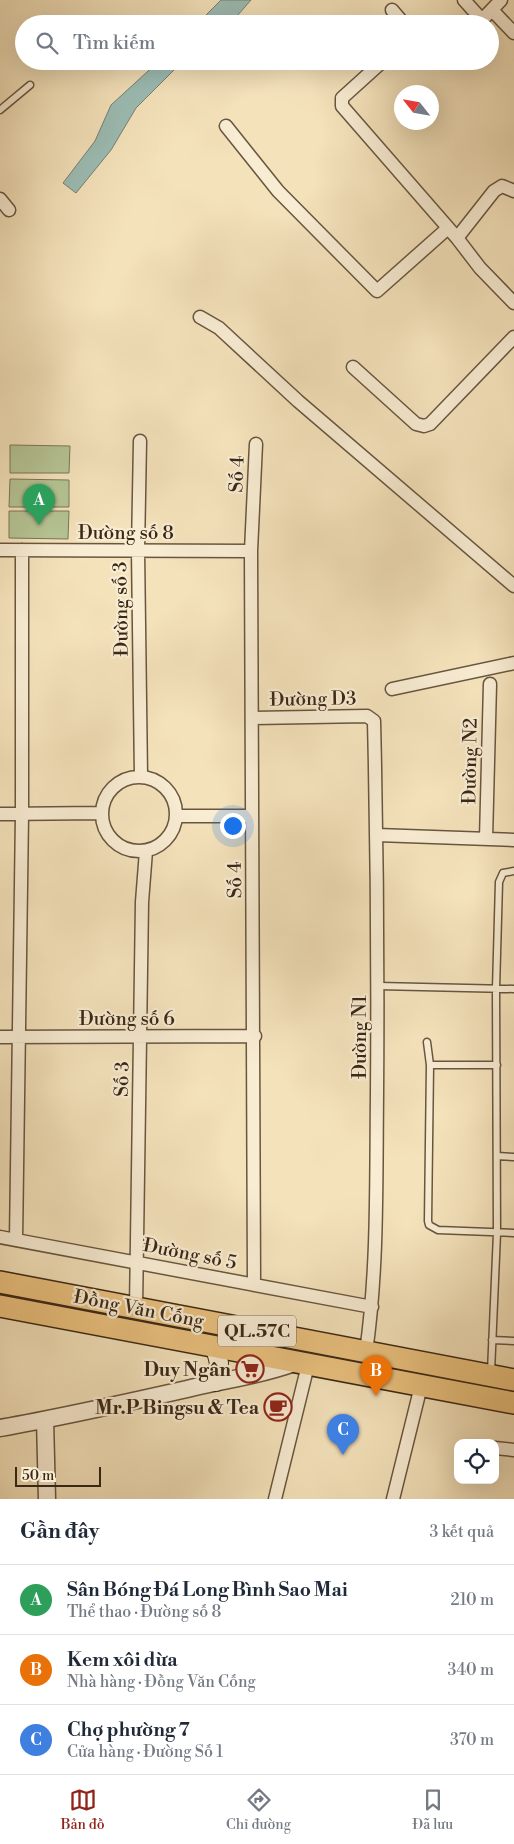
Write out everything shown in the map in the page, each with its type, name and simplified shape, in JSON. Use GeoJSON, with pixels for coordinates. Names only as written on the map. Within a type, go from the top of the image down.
{"type":"FeatureCollection","features":[{"type":"Feature","properties":{"kind":"highway","name":"Đồng Văn Cống"},"geometry":{"type":"LineString","coordinates":[[0,1282],[514,1380]]}},
{"type":"Feature","properties":{"kind":"highway","name":"Đồng Văn Cống"},"geometry":{"type":"LineString","coordinates":[[0,1306],[514,1404]]}},
{"type":"Feature","properties":{"kind":"main road"},"geometry":{"type":"LineString","coordinates":[[215,1347],[219,1363],[216,1382]]}},
{"type":"Feature","properties":{"kind":"street"},"geometry":{"type":"LineString","coordinates":[[464,0],[478,15]]}},
{"type":"Feature","properties":{"kind":"street"},"geometry":{"type":"LineString","coordinates":[[487,15],[501,0]]}},
{"type":"Feature","properties":{"kind":"street"},"geometry":{"type":"LineString","coordinates":[[392,10],[396,15]]}},
{"type":"Feature","properties":{"kind":"street"},"geometry":{"type":"LineString","coordinates":[[492,10],[497,15]]}},
{"type":"Feature","properties":{"kind":"street"},"geometry":{"type":"LineString","coordinates":[[499,17],[514,32]]}},
{"type":"Feature","properties":{"kind":"street"},"geometry":{"type":"LineString","coordinates":[[374,70],[340,102],[345,111],[453,233],[480,268],[514,303]]}},
{"type":"Feature","properties":{"kind":"street"},"geometry":{"type":"LineString","coordinates":[[226,126],[278,191],[377,292],[453,233],[494,191],[502,186],[514,190]]}},
{"type":"Feature","properties":{"kind":"street"},"geometry":{"type":"LineString","coordinates":[[0,199],[9,210]]}},
{"type":"Feature","properties":{"kind":"street"},"geometry":{"type":"LineString","coordinates":[[200,317],[219,328],[298,400],[514,586]]}},
{"type":"Feature","properties":{"kind":"street"},"geometry":{"type":"LineString","coordinates":[[353,366],[416,424],[424,426],[430,424],[514,337]]}},
{"type":"Feature","properties":{"kind":"street","name":"Đường số 3"},"geometry":{"type":"LineString","coordinates":[[140,441],[138,550],[141,777]]}},
{"type":"Feature","properties":{"kind":"street","name":"Số 4"},"geometry":{"type":"LineString","coordinates":[[254,1284],[255,1036],[252,816],[252,551],[256,444]]}},
{"type":"Feature","properties":{"kind":"street","name":"Đường số 8"},"geometry":{"type":"LineString","coordinates":[[0,550],[252,551]]}},
{"type":"Feature","properties":{"kind":"street"},"geometry":{"type":"LineString","coordinates":[[16,1240],[22,814],[22,550]]}},
{"type":"Feature","properties":{"kind":"street"},"geometry":{"type":"LineString","coordinates":[[392,689],[514,663]]}},
{"type":"Feature","properties":{"kind":"street","name":"Đường N2"},"geometry":{"type":"LineString","coordinates":[[486,839],[490,684]]}},
{"type":"Feature","properties":{"kind":"street","name":"Đường D3"},"geometry":{"type":"LineString","coordinates":[[252,718],[367,716],[374,720]]}},
{"type":"Feature","properties":{"kind":"street","name":"Đường N1"},"geometry":{"type":"LineString","coordinates":[[366,1352],[372,1307],[378,986],[374,720]]}},
{"type":"Feature","properties":{"kind":"street"},"geometry":{"type":"LineString","coordinates":[[141,777],[150,779],[166,789],[172,797],[176,816],[172,832],[161,845],[146,851],[133,852],[120,847],[110,839],[103,827],[101,813],[103,802],[109,791],[118,783],[129,778],[141,777]]}},
{"type":"Feature","properties":{"kind":"street"},"geometry":{"type":"LineString","coordinates":[[0,814],[101,813]]}},
{"type":"Feature","properties":{"kind":"street"},"geometry":{"type":"LineString","coordinates":[[176,816],[252,816]]}},
{"type":"Feature","properties":{"kind":"street"},"geometry":{"type":"LineString","coordinates":[[377,835],[514,840]]}},
{"type":"Feature","properties":{"kind":"street","name":"Số 3"},"geometry":{"type":"LineString","coordinates":[[136,1308],[142,902],[146,851]]}},
{"type":"Feature","properties":{"kind":"street","name":"Đường số 6"},"geometry":{"type":"LineString","coordinates":[[0,1037],[255,1036]]}},
{"type":"Feature","properties":{"kind":"street","name":"Đường số 5"},"geometry":{"type":"LineString","coordinates":[[0,1237],[372,1307]]}},
{"type":"Feature","properties":{"kind":"street"},"geometry":{"type":"LineString","coordinates":[[0,1428],[216,1382],[268,1373],[301,1364],[274,1499]]}},
{"type":"Feature","properties":{"kind":"street"},"geometry":{"type":"LineString","coordinates":[[393,1499],[421,1386]]}},
{"type":"Feature","properties":{"kind":"street"},"geometry":{"type":"LineString","coordinates":[[44,1420],[47,1499]]}},
{"type":"Feature","properties":{"kind":"street"},"geometry":{"type":"LineString","coordinates":[[499,1448],[514,1450]]}},
{"type":"Feature","properties":{"kind":"lane"},"geometry":{"type":"LineString","coordinates":[[0,110],[30,85]]}},
{"type":"Feature","properties":{"kind":"lane"},"geometry":{"type":"LineString","coordinates":[[490,1376],[497,1233],[496,989],[499,882],[503,873],[514,871]]}},
{"type":"Feature","properties":{"kind":"lane"},"geometry":{"type":"LineString","coordinates":[[378,986],[514,989]]}},
{"type":"Feature","properties":{"kind":"lane"},"geometry":{"type":"LineString","coordinates":[[427,1042],[430,1064],[427,1213],[429,1225],[438,1230],[514,1233]]}},
{"type":"Feature","properties":{"kind":"lane"},"geometry":{"type":"LineString","coordinates":[[430,1064],[497,1065]]}},
{"type":"Feature","properties":{"kind":"lane"},"geometry":{"type":"LineString","coordinates":[[497,1156],[514,1157]]}},
{"type":"Feature","properties":{"kind":"lane"},"geometry":{"type":"LineString","coordinates":[[492,1340],[514,1341]]}},
{"type":"Feature","properties":{"kind":"green space"},"geometry":{"type":"Polygon","coordinates":[[[10,445],[70,446],[69,473],[10,473],[10,445]]]}},
{"type":"Feature","properties":{"kind":"green space"},"geometry":{"type":"Polygon","coordinates":[[[10,479],[69,480],[69,507],[9,507],[10,479]]]}},
{"type":"Feature","properties":{"kind":"green space"},"geometry":{"type":"Polygon","coordinates":[[[9,511],[69,511],[68,539],[9,538],[9,511]]]}},
{"type":"Feature","properties":{"kind":"water"},"geometry":{"type":"Polygon","coordinates":[[[221,0],[251,0],[238,15],[206,15],[221,0]]]}},
{"type":"Feature","properties":{"kind":"water"},"geometry":{"type":"Polygon","coordinates":[[[149,70],[174,70],[136,108],[111,150],[76,193],[63,183],[95,141],[111,105],[149,70]]]}},
{"type":"Feature","properties":{"kind":"place","name":"Sân Bóng Đá Long Bình Sao Mai"},"geometry":{"type":"Point","coordinates":[39,525]}},
{"type":"Feature","properties":{"kind":"place","name":"Duy Ngân"},"geometry":{"type":"Point","coordinates":[250,1369]}},
{"type":"Feature","properties":{"kind":"place","name":"Kem xôi dừa"},"geometry":{"type":"Point","coordinates":[376,1396]}},
{"type":"Feature","properties":{"kind":"place","name":"Mr.P Bingsu & Tea"},"geometry":{"type":"Point","coordinates":[278,1407]}},
{"type":"Feature","properties":{"kind":"place","name":"Chợ phường 7"},"geometry":{"type":"Point","coordinates":[343,1455]}}]}
